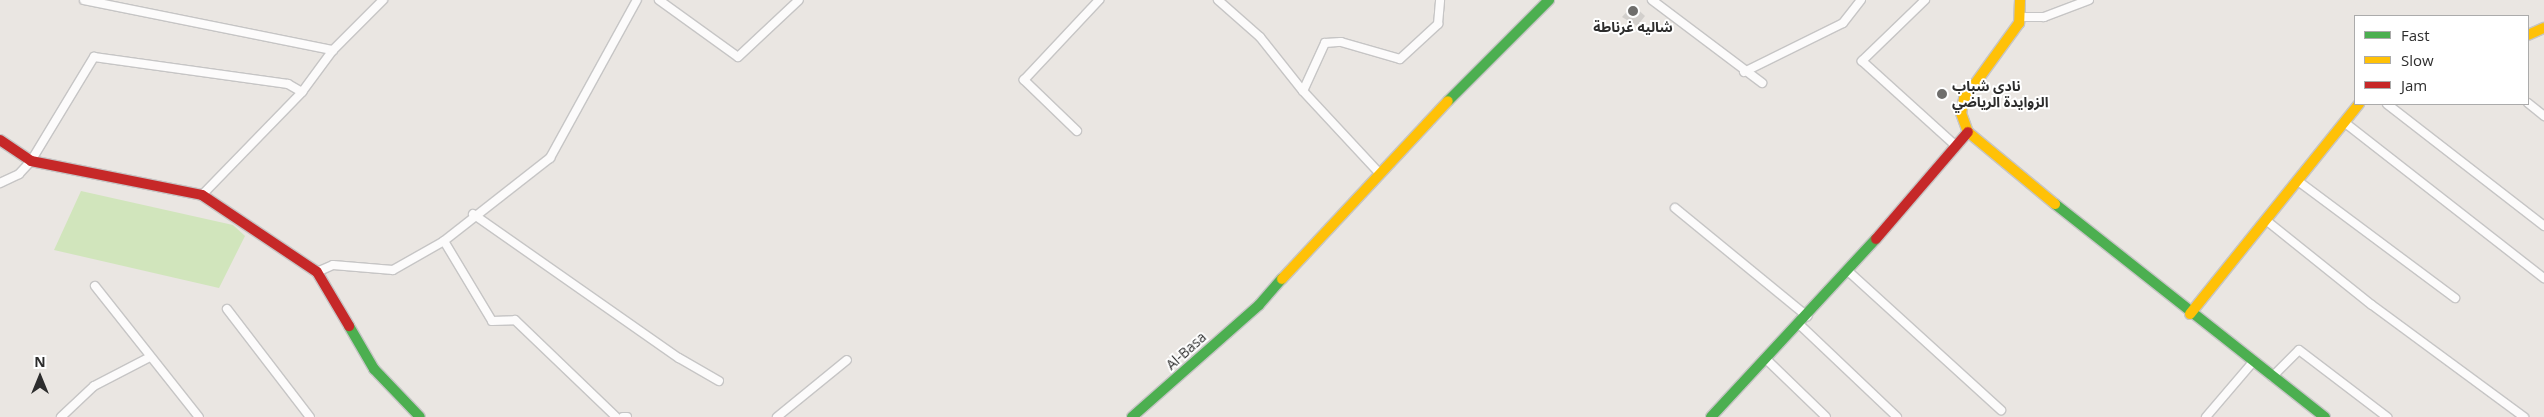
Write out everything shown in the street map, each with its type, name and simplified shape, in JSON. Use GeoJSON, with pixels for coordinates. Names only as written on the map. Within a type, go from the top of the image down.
{"type":"FeatureCollection","features":[{"type":"Feature","properties":{"kind":"street"},"geometry":{"type":"LineString","coordinates":[[84,0],[333,50]]}},
{"type":"Feature","properties":{"kind":"street"},"geometry":{"type":"LineString","coordinates":[[202,195],[302,92],[333,50],[383,0]]}},
{"type":"Feature","properties":{"kind":"street"},"geometry":{"type":"LineString","coordinates":[[317,272],[333,266],[393,270],[444,241],[473,214],[550,158],[637,0]]}},
{"type":"Feature","properties":{"kind":"street"},"geometry":{"type":"LineString","coordinates":[[659,0],[738,57],[799,0]]}},
{"type":"Feature","properties":{"kind":"street"},"geometry":{"type":"LineString","coordinates":[[1077,131],[1024,80],[1099,0]]}},
{"type":"Feature","properties":{"kind":"street"},"geometry":{"type":"LineString","coordinates":[[1218,0],[1260,37],[1303,91],[1380,174]]}},
{"type":"Feature","properties":{"kind":"street"},"geometry":{"type":"LineString","coordinates":[[1303,91],[1324,43],[1340,42],[1400,59],[1438,24],[1440,0]]}},
{"type":"Feature","properties":{"kind":"street","name":"Al-Basa"},"geometry":{"type":"LineString","coordinates":[[1132,417],[1259,305],[1380,174],[1549,0]]}},
{"type":"Feature","properties":{"kind":"street"},"geometry":{"type":"LineString","coordinates":[[1652,0],[1744,72],[1762,83]]}},
{"type":"Feature","properties":{"kind":"street"},"geometry":{"type":"LineString","coordinates":[[1744,72],[1843,23],[1861,0]]}},
{"type":"Feature","properties":{"kind":"street"},"geometry":{"type":"LineString","coordinates":[[1925,0],[1862,61],[1955,145]]}},
{"type":"Feature","properties":{"kind":"street"},"geometry":{"type":"LineString","coordinates":[[2020,0],[2021,17],[1964,99],[1961,113],[1968,132],[2190,314],[2325,417]]}},
{"type":"Feature","properties":{"kind":"street"},"geometry":{"type":"LineString","coordinates":[[2021,17],[2044,17],[2090,0]]}},
{"type":"Feature","properties":{"kind":"street"},"geometry":{"type":"LineString","coordinates":[[2529,35],[2542,32]]}},
{"type":"Feature","properties":{"kind":"street"},"geometry":{"type":"LineString","coordinates":[[0,183],[19,174],[31,161],[94,57],[288,84],[302,92]]}},
{"type":"Feature","properties":{"kind":"street"},"geometry":{"type":"LineString","coordinates":[[2529,104],[2544,116]]}},
{"type":"Feature","properties":{"kind":"street"},"geometry":{"type":"LineString","coordinates":[[2190,314],[2268,222],[2358,105]]}},
{"type":"Feature","properties":{"kind":"street"},"geometry":{"type":"LineString","coordinates":[[2388,105],[2544,226]]}},
{"type":"Feature","properties":{"kind":"street"},"geometry":{"type":"LineString","coordinates":[[2344,122],[2544,278]]}},
{"type":"Feature","properties":{"kind":"street"},"geometry":{"type":"LineString","coordinates":[[1711,417],[1848,271],[1968,132]]}},
{"type":"Feature","properties":{"kind":"street"},"geometry":{"type":"LineString","coordinates":[[0,140],[31,161],[202,195],[317,272],[374,369],[420,417]]}},
{"type":"Feature","properties":{"kind":"street"},"geometry":{"type":"LineString","coordinates":[[2298,181],[2456,298]]}},
{"type":"Feature","properties":{"kind":"street"},"geometry":{"type":"LineString","coordinates":[[1675,208],[1807,316]]}},
{"type":"Feature","properties":{"kind":"street"},"geometry":{"type":"LineString","coordinates":[[473,214],[679,358],[719,381]]}},
{"type":"Feature","properties":{"kind":"street"},"geometry":{"type":"LineString","coordinates":[[2268,222],[2379,310],[2524,417]]}},
{"type":"Feature","properties":{"kind":"street"},"geometry":{"type":"LineString","coordinates":[[444,241],[492,321],[515,320],[616,417]]}},
{"type":"Feature","properties":{"kind":"street"},"geometry":{"type":"LineString","coordinates":[[1848,271],[2001,410]]}},
{"type":"Feature","properties":{"kind":"street"},"geometry":{"type":"LineString","coordinates":[[94,286],[199,417]]}},
{"type":"Feature","properties":{"kind":"street"},"geometry":{"type":"LineString","coordinates":[[227,309],[310,417]]}},
{"type":"Feature","properties":{"kind":"street"},"geometry":{"type":"LineString","coordinates":[[1799,324],[1897,417]]}},
{"type":"Feature","properties":{"kind":"street"},"geometry":{"type":"LineString","coordinates":[[2272,377],[2299,350],[2387,417]]}},
{"type":"Feature","properties":{"kind":"street"},"geometry":{"type":"LineString","coordinates":[[61,417],[94,386],[150,357]]}},
{"type":"Feature","properties":{"kind":"street"},"geometry":{"type":"LineString","coordinates":[[1766,359],[1826,417]]}},
{"type":"Feature","properties":{"kind":"street"},"geometry":{"type":"LineString","coordinates":[[777,417],[847,360]]}},
{"type":"Feature","properties":{"kind":"street"},"geometry":{"type":"LineString","coordinates":[[2206,417],[2253,362]]}},
{"type":"Feature","properties":{"kind":"green space"},"geometry":{"type":"Polygon","coordinates":[[[81,191],[233,225],[245,236],[219,288],[54,250],[81,191]]]}},
{"type":"Feature","properties":{"kind":"building","name":"شاليه غرناطة"},"geometry":{"type":"Polygon","coordinates":[[[1633,5],[1645,16],[1637,26],[1622,17],[1633,5]]]}},
{"type":"Feature","properties":{"kind":"traffic: fast"},"geometry":{"type":"LineString","coordinates":[[1448,101],[1549,0]]}},
{"type":"Feature","properties":{"kind":"traffic: fast"},"geometry":{"type":"LineString","coordinates":[[2055,204],[2325,417]]}},
{"type":"Feature","properties":{"kind":"traffic: fast"},"geometry":{"type":"LineString","coordinates":[[1711,417],[1876,239]]}},
{"type":"Feature","properties":{"kind":"traffic: fast"},"geometry":{"type":"LineString","coordinates":[[1132,417],[1259,305],[1282,279]]}},
{"type":"Feature","properties":{"kind":"traffic: fast"},"geometry":{"type":"LineString","coordinates":[[349,326],[374,369],[420,417]]}},
{"type":"Feature","properties":{"kind":"traffic: slow"},"geometry":{"type":"LineString","coordinates":[[2020,0],[2019,23],[1964,99],[1961,113],[1968,132],[2055,204]]}},
{"type":"Feature","properties":{"kind":"traffic: slow"},"geometry":{"type":"LineString","coordinates":[[2529,35],[2544,28]]}},
{"type":"Feature","properties":{"kind":"traffic: slow"},"geometry":{"type":"LineString","coordinates":[[1282,279],[1448,101]]}},
{"type":"Feature","properties":{"kind":"traffic: slow"},"geometry":{"type":"LineString","coordinates":[[2190,314],[2358,105]]}},
{"type":"Feature","properties":{"kind":"traffic: jam"},"geometry":{"type":"LineString","coordinates":[[1876,239],[1968,132]]}},
{"type":"Feature","properties":{"kind":"traffic: jam"},"geometry":{"type":"LineString","coordinates":[[0,140],[31,161],[202,195],[317,272],[349,326]]}},
{"type":"Feature","properties":{"kind":"place","name":"شاليه غرناطة"},"geometry":{"type":"Point","coordinates":[1633,11]}},
{"type":"Feature","properties":{"kind":"place","name":"نادي شباب الزوايدة الرياضي"},"geometry":{"type":"Point","coordinates":[1942,94]}}]}
